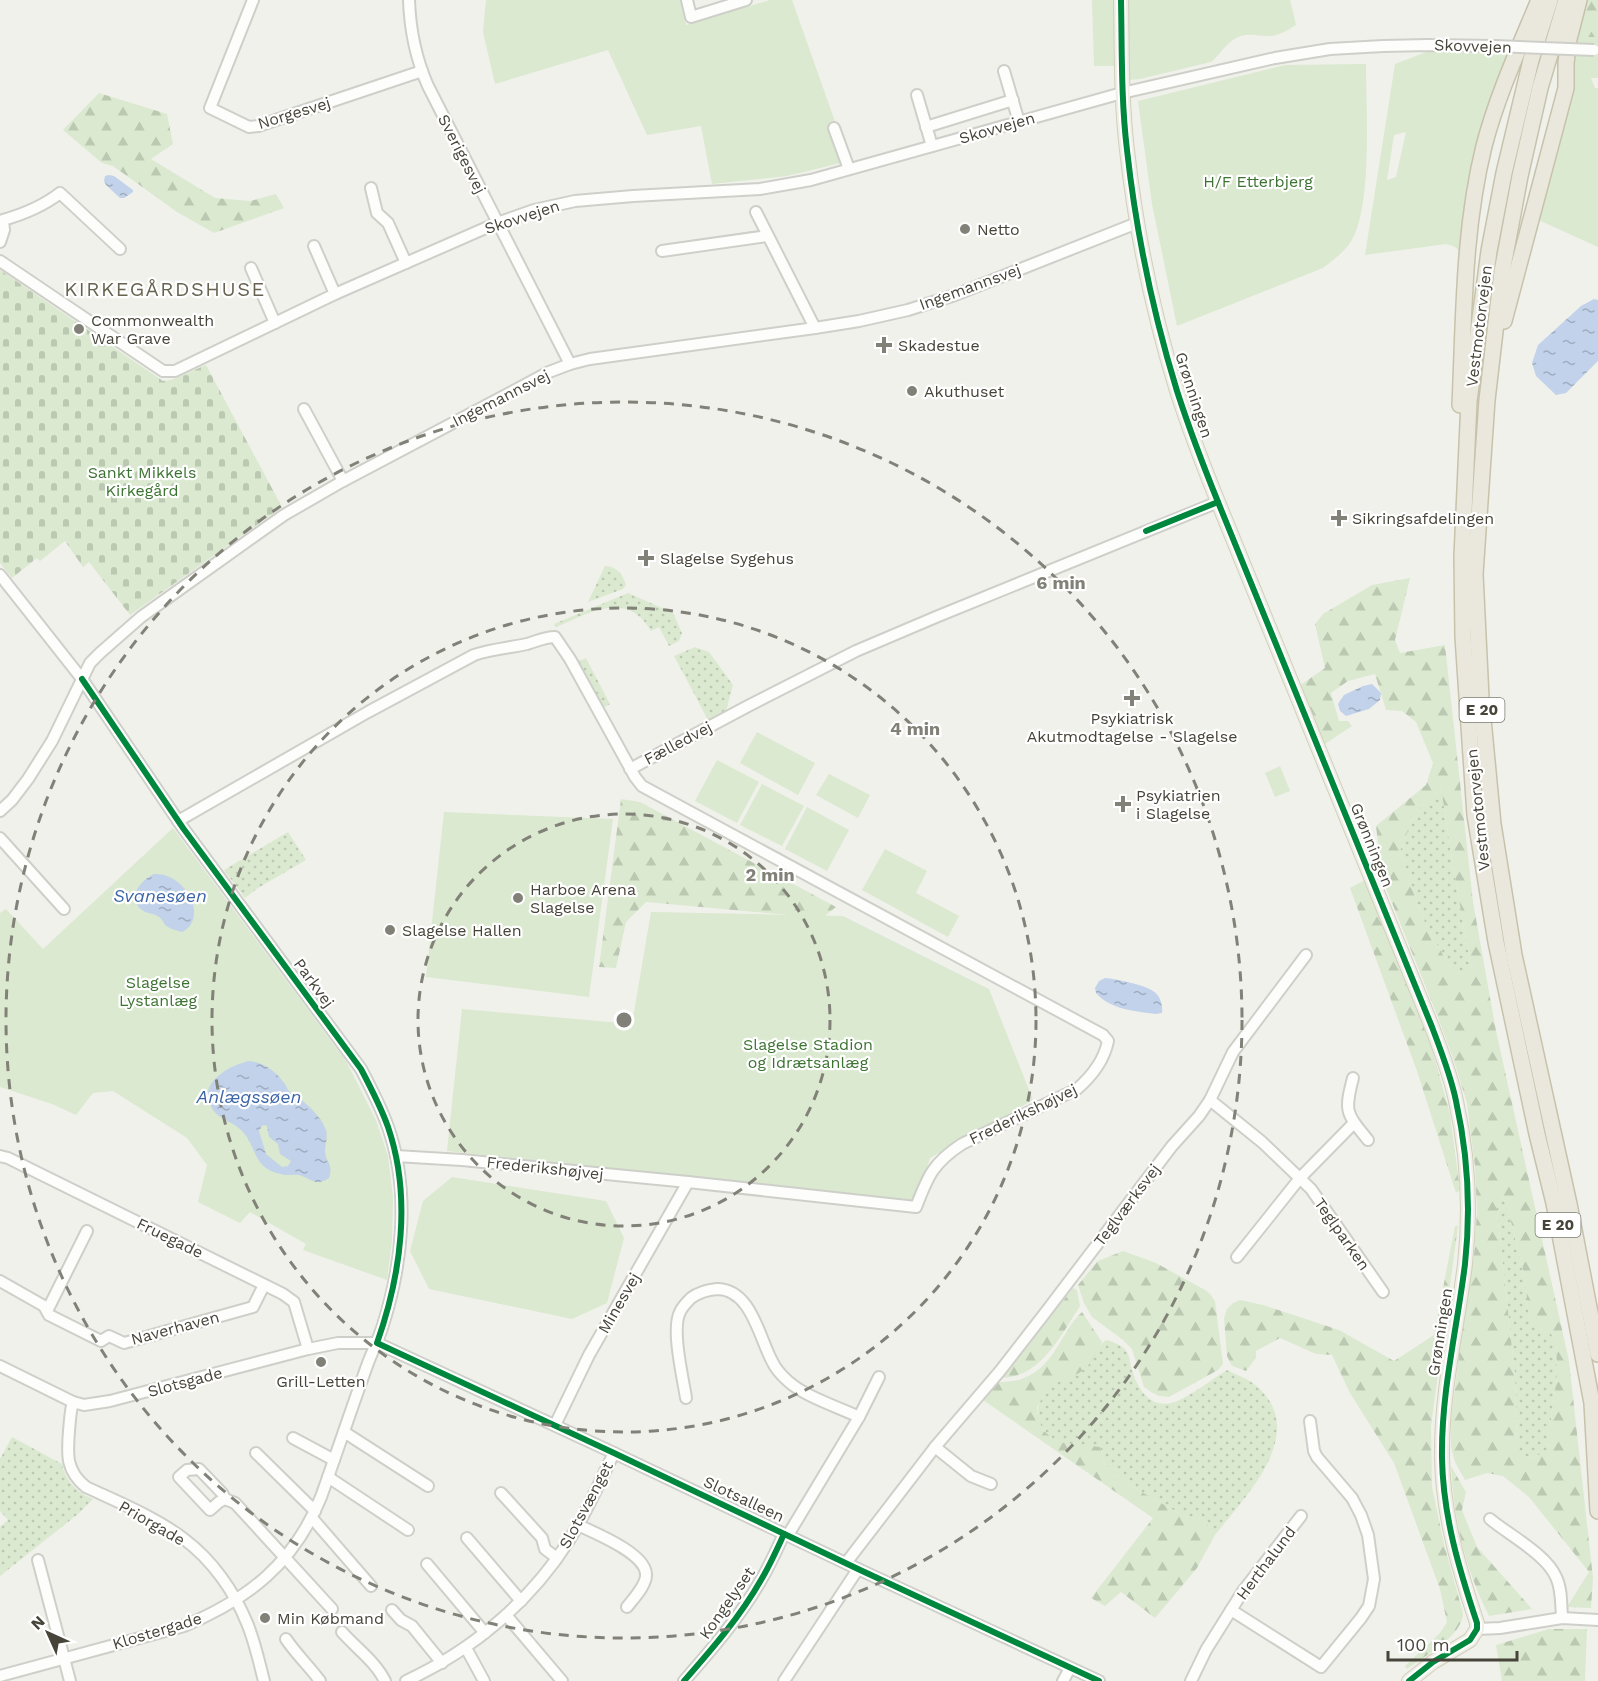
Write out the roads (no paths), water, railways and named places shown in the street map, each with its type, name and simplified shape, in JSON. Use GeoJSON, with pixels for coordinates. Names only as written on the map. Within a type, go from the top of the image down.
{"type":"FeatureCollection","features":[{"type":"Feature","properties":{"kind":"highway"},"geometry":{"type":"LineString","coordinates":[[1463,637],[1456,626],[1455,558],[1467,245],[1476,185],[1493,116],[1539,0]]}},
{"type":"Feature","properties":{"kind":"highway","name":"Vestmotorvejen"},"geometry":{"type":"LineString","coordinates":[[1550,0],[1532,60],[1504,173],[1486,274],[1469,401],[1462,556],[1463,637],[1475,815],[1496,942],[1554,1203],[1592,1403],[1598,1511]]}},
{"type":"Feature","properties":{"kind":"highway","name":"Vestmotorvejen"},"geometry":{"type":"LineString","coordinates":[[1566,0],[1540,88],[1502,272],[1487,400],[1475,574],[1481,698],[1493,824],[1514,955],[1567,1193],[1598,1354]]}},
{"type":"Feature","properties":{"kind":"highway"},"geometry":{"type":"LineString","coordinates":[[1487,400],[1495,375],[1506,315],[1566,88],[1569,39],[1579,0]]}},
{"type":"Feature","properties":{"kind":"main road","name":"Grønningen"},"geometry":{"type":"LineString","coordinates":[[1121,0],[1122,93],[1137,223],[1150,287],[1176,389],[1218,502],[1432,1027],[1456,1099],[1468,1181],[1468,1224],[1465,1265],[1444,1398],[1443,1487],[1449,1529],[1477,1629]]}},
{"type":"Feature","properties":{"kind":"main road"},"geometry":{"type":"LineString","coordinates":[[1408,1681],[1433,1662],[1470,1640],[1477,1629]]}},
{"type":"Feature","properties":{"kind":"street","name":"Norgesvej"},"geometry":{"type":"LineString","coordinates":[[253,0],[210,108],[249,127],[258,126],[422,71]]}},
{"type":"Feature","properties":{"kind":"street","name":"Sverigesvej"},"geometry":{"type":"LineString","coordinates":[[408,0],[412,36],[422,71],[570,364]]}},
{"type":"Feature","properties":{"kind":"street"},"geometry":{"type":"LineString","coordinates":[[687,0],[691,17],[746,0]]}},
{"type":"Feature","properties":{"kind":"street","name":"Skovvejen"},"geometry":{"type":"LineString","coordinates":[[0,261],[169,372],[335,294],[497,223],[534,210],[575,201],[760,189],[811,180],[1122,93],[1275,58],[1330,49],[1428,45],[1596,50]]}},
{"type":"Feature","properties":{"kind":"street"},"geometry":{"type":"LineString","coordinates":[[1004,71],[1019,122]]}},
{"type":"Feature","properties":{"kind":"street"},"geometry":{"type":"LineString","coordinates":[[917,95],[932,146]]}},
{"type":"Feature","properties":{"kind":"street"},"geometry":{"type":"LineString","coordinates":[[926,127],[1013,99]]}},
{"type":"Feature","properties":{"kind":"street"},"geometry":{"type":"LineString","coordinates":[[834,128],[849,169]]}},
{"type":"Feature","properties":{"kind":"street"},"geometry":{"type":"LineString","coordinates":[[371,188],[377,213],[388,223],[406,263]]}},
{"type":"Feature","properties":{"kind":"street"},"geometry":{"type":"LineString","coordinates":[[0,242],[4,230],[3,220],[37,209],[60,193],[120,249]]}},
{"type":"Feature","properties":{"kind":"street"},"geometry":{"type":"LineString","coordinates":[[756,212],[815,328]]}},
{"type":"Feature","properties":{"kind":"street","name":"Ingemannsvej"},"geometry":{"type":"LineString","coordinates":[[0,811],[28,779],[52,741],[90,663],[141,617],[284,515],[549,372],[590,359],[874,318],[939,301],[1137,223]]}},
{"type":"Feature","properties":{"kind":"street"},"geometry":{"type":"LineString","coordinates":[[662,251],[767,236]]}},
{"type":"Feature","properties":{"kind":"street"},"geometry":{"type":"LineString","coordinates":[[314,246],[335,294]]}},
{"type":"Feature","properties":{"kind":"street"},"geometry":{"type":"LineString","coordinates":[[251,268],[276,323]]}},
{"type":"Feature","properties":{"kind":"street"},"geometry":{"type":"LineString","coordinates":[[304,409],[344,481]]}},
{"type":"Feature","properties":{"kind":"street","name":"Fælledvej"},"geometry":{"type":"LineString","coordinates":[[178,821],[368,712],[474,655],[536,642],[547,637],[555,637],[570,658],[630,769],[856,651],[1218,502]]}},
{"type":"Feature","properties":{"kind":"street","name":"Parkvej"},"geometry":{"type":"LineString","coordinates":[[0,575],[82,679],[178,821],[361,1069],[373,1091],[396,1156],[402,1197],[400,1243],[394,1279],[377,1343]]}},
{"type":"Feature","properties":{"kind":"street","name":"Frederikshøjvej"},"geometry":{"type":"LineString","coordinates":[[396,1156],[462,1160],[688,1182],[916,1207],[927,1178],[936,1164],[947,1154],[962,1144],[1077,1089],[1089,1079],[1098,1066],[1106,1051],[1108,1041],[1103,1035],[652,792],[642,786],[630,769]]}},
{"type":"Feature","properties":{"kind":"street"},"geometry":{"type":"LineString","coordinates":[[0,838],[64,909]]}},
{"type":"Feature","properties":{"kind":"street","name":"Teglværksvej"},"geometry":{"type":"LineString","coordinates":[[846,1563],[935,1447],[1000,1371],[1172,1146],[1199,1116],[1210,1100],[1233,1052],[1306,955]]}},
{"type":"Feature","properties":{"kind":"street"},"geometry":{"type":"LineString","coordinates":[[1353,1078],[1347,1101],[1348,1111],[1354,1123],[1368,1140]]}},
{"type":"Feature","properties":{"kind":"street","name":"Teglparken"},"geometry":{"type":"LineString","coordinates":[[1210,1100],[1262,1142],[1300,1178],[1323,1206],[1383,1292]]}},
{"type":"Feature","properties":{"kind":"street"},"geometry":{"type":"LineString","coordinates":[[1237,1257],[1300,1178],[1354,1123]]}},
{"type":"Feature","properties":{"kind":"street","name":"Fruegade"},"geometry":{"type":"LineString","coordinates":[[0,1156],[283,1294],[294,1302],[308,1349]]}},
{"type":"Feature","properties":{"kind":"street","name":"Minesvej"},"geometry":{"type":"LineString","coordinates":[[555,1425],[589,1355],[688,1182]]}},
{"type":"Feature","properties":{"kind":"street"},"geometry":{"type":"LineString","coordinates":[[47,1311],[87,1231]]}},
{"type":"Feature","properties":{"kind":"street","name":"Naverhaven"},"geometry":{"type":"LineString","coordinates":[[0,1281],[44,1306],[49,1315],[101,1341],[108,1336],[124,1343],[253,1307],[264,1285]]}},
{"type":"Feature","properties":{"kind":"street"},"geometry":{"type":"LineString","coordinates":[[686,1398],[676,1328],[679,1313],[698,1293],[720,1289],[730,1292],[748,1308],[779,1373],[799,1390],[859,1417]]}},
{"type":"Feature","properties":{"kind":"street","name":"Slotsgade"},"geometry":{"type":"LineString","coordinates":[[0,1366],[73,1402],[84,1405],[110,1401],[308,1349],[338,1343],[377,1343]]}},
{"type":"Feature","properties":{"kind":"street","name":"Slotsalleen"},"geometry":{"type":"LineString","coordinates":[[377,1343],[1099,1681]]}},
{"type":"Feature","properties":{"kind":"street","name":"Klostergade"},"geometry":{"type":"LineString","coordinates":[[0,1676],[184,1626],[212,1615],[254,1588],[286,1557],[314,1515],[377,1343]]}},
{"type":"Feature","properties":{"kind":"street","name":"Kongelyset"},"geometry":{"type":"LineString","coordinates":[[684,1681],[711,1650],[761,1580],[786,1534],[859,1417],[879,1377]]}},
{"type":"Feature","properties":{"kind":"street","name":"Priorgade"},"geometry":{"type":"LineString","coordinates":[[73,1402],[70,1412],[69,1461],[77,1480],[86,1487],[165,1527],[184,1539],[202,1555],[236,1600],[247,1622],[264,1681]]}},
{"type":"Feature","properties":{"kind":"street","name":"Herthalund"},"geometry":{"type":"LineString","coordinates":[[1231,1610],[1321,1666],[1369,1606],[1374,1579],[1368,1535],[1352,1498],[1317,1457],[1310,1421]]}},
{"type":"Feature","properties":{"kind":"street"},"geometry":{"type":"LineString","coordinates":[[344,1432],[428,1486]]}},
{"type":"Feature","properties":{"kind":"street"},"geometry":{"type":"LineString","coordinates":[[293,1438],[334,1460]]}},
{"type":"Feature","properties":{"kind":"street"},"geometry":{"type":"LineString","coordinates":[[935,1447],[971,1476],[991,1485]]}},
{"type":"Feature","properties":{"kind":"street"},"geometry":{"type":"LineString","coordinates":[[256,1453],[314,1515],[371,1586]]}},
{"type":"Feature","properties":{"kind":"street","name":"Slotsvænget"},"geometry":{"type":"LineString","coordinates":[[406,1681],[421,1678],[485,1633],[506,1615],[542,1577],[578,1524],[614,1453]]}},
{"type":"Feature","properties":{"kind":"street"},"geometry":{"type":"LineString","coordinates":[[328,1478],[408,1530]]}},
{"type":"Feature","properties":{"kind":"street","name":"Slotsvænget"},"geometry":{"type":"LineString","coordinates":[[501,1493],[542,1538],[545,1548],[557,1558]]}},
{"type":"Feature","properties":{"kind":"street"},"geometry":{"type":"LineString","coordinates":[[225,1499],[235,1503],[332,1609]]}},
{"type":"Feature","properties":{"kind":"street","name":"Herthalund"},"geometry":{"type":"LineString","coordinates":[[1191,1681],[1206,1650],[1243,1591],[1301,1516]]}},
{"type":"Feature","properties":{"kind":"street"},"geometry":{"type":"LineString","coordinates":[[1490,1519],[1528,1546],[1550,1567],[1559,1588],[1562,1618]]}},
{"type":"Feature","properties":{"kind":"street"},"geometry":{"type":"LineString","coordinates":[[578,1524],[630,1552],[640,1561],[646,1574],[644,1582],[627,1607]]}},
{"type":"Feature","properties":{"kind":"street"},"geometry":{"type":"LineString","coordinates":[[467,1538],[521,1600]]}},
{"type":"Feature","properties":{"kind":"street"},"geometry":{"type":"LineString","coordinates":[[38,1560],[70,1681]]}},
{"type":"Feature","properties":{"kind":"street"},"geometry":{"type":"LineString","coordinates":[[427,1564],[485,1633]]}},
{"type":"Feature","properties":{"kind":"street"},"geometry":{"type":"LineString","coordinates":[[784,1681],[858,1569]]}},
{"type":"Feature","properties":{"kind":"street"},"geometry":{"type":"LineString","coordinates":[[392,1610],[401,1620],[412,1626],[442,1663]]}},
{"type":"Feature","properties":{"kind":"street"},"geometry":{"type":"LineString","coordinates":[[506,1615],[562,1681]]}},
{"type":"Feature","properties":{"kind":"street"},"geometry":{"type":"LineString","coordinates":[[1477,1629],[1500,1628],[1562,1618],[1593,1620]]}},
{"type":"Feature","properties":{"kind":"street"},"geometry":{"type":"LineString","coordinates":[[342,1632],[374,1664],[385,1681]]}},
{"type":"Feature","properties":{"kind":"street"},"geometry":{"type":"LineString","coordinates":[[285,1639],[320,1681]]}},
{"type":"Feature","properties":{"kind":"street"},"geometry":{"type":"LineString","coordinates":[[466,1647],[484,1681]]}},
{"type":"Feature","properties":{"kind":"street"},"geometry":{"type":"LineString","coordinates":[[1063,1681],[1070,1668]]}},
{"type":"Feature","properties":{"kind":"water"},"geometry":{"type":"Polygon","coordinates":[[[105,176],[114,176],[133,192],[120,198],[104,181],[105,176]]]}},
{"type":"Feature","properties":{"kind":"water"},"geometry":{"type":"Polygon","coordinates":[[[1594,299],[1598,300],[1598,361],[1566,393],[1556,395],[1536,376],[1532,363],[1538,345],[1581,306],[1594,299]]]}},
{"type":"Feature","properties":{"kind":"water"},"geometry":{"type":"Polygon","coordinates":[[[1372,684],[1381,693],[1380,700],[1369,709],[1346,716],[1340,711],[1338,704],[1344,695],[1372,684]]]}},
{"type":"Feature","properties":{"kind":"water","name":"Svanesøen"},"geometry":{"type":"Polygon","coordinates":[[[154,874],[165,875],[175,880],[190,897],[194,907],[194,917],[190,925],[182,932],[165,925],[159,917],[144,911],[137,905],[135,895],[137,890],[144,880],[154,874]]]}},
{"type":"Feature","properties":{"kind":"water"},"geometry":{"type":"Polygon","coordinates":[[[1105,978],[1123,981],[1153,991],[1158,995],[1162,1013],[1132,1011],[1102,999],[1096,993],[1095,988],[1099,981],[1105,978]]]}},
{"type":"Feature","properties":{"kind":"water","name":"Anlægssøen"},"geometry":{"type":"Polygon","coordinates":[[[249,1061],[259,1063],[274,1071],[288,1090],[319,1117],[327,1134],[325,1155],[330,1166],[329,1178],[317,1182],[299,1175],[283,1175],[265,1167],[242,1131],[213,1110],[208,1092],[211,1084],[224,1072],[249,1061]],[[262,1126],[259,1131],[266,1154],[282,1167],[288,1166],[291,1161],[280,1154],[278,1144],[269,1137],[267,1126],[262,1126]]]}},
{"type":"Feature","properties":{"kind":"place","name":"Netto"},"geometry":{"type":"Point","coordinates":[965,229]}},
{"type":"Feature","properties":{"kind":"place","name":"Commonwealth War Grave"},"geometry":{"type":"Point","coordinates":[79,329]}},
{"type":"Feature","properties":{"kind":"place","name":"Skadestue"},"geometry":{"type":"Point","coordinates":[884,345]}},
{"type":"Feature","properties":{"kind":"place","name":"Akuthuset"},"geometry":{"type":"Point","coordinates":[912,391]}},
{"type":"Feature","properties":{"kind":"place","name":"Sikringsafdelingen"},"geometry":{"type":"Point","coordinates":[1339,518]}},
{"type":"Feature","properties":{"kind":"place","name":"Slagelse Sygehus"},"geometry":{"type":"Point","coordinates":[646,558]}},
{"type":"Feature","properties":{"kind":"place","name":"Psykiatrisk Akutmodtagelse - Slagelse"},"geometry":{"type":"Point","coordinates":[1132,698]}},
{"type":"Feature","properties":{"kind":"place","name":"Psykiatrien i Slagelse"},"geometry":{"type":"Point","coordinates":[1123,804]}},
{"type":"Feature","properties":{"kind":"place","name":"Harboe Arena Slagelse"},"geometry":{"type":"Point","coordinates":[518,898]}},
{"type":"Feature","properties":{"kind":"place","name":"Slagelse Hallen"},"geometry":{"type":"Point","coordinates":[390,930]}},
{"type":"Feature","properties":{"kind":"place","name":"Grill-Letten"},"geometry":{"type":"Point","coordinates":[321,1362]}},
{"type":"Feature","properties":{"kind":"place","name":"Min Købmand"},"geometry":{"type":"Point","coordinates":[265,1618]}},
{"type":"Feature","properties":{"kind":"district","name":"KIRKEGÅRDSHUSE"},"geometry":{"type":"Point","coordinates":[165,289]}},
{"type":"Feature","properties":{"kind":"park label","name":"H/F Etterbjerg"},"geometry":{"type":"Point","coordinates":[1258,181]}},
{"type":"Feature","properties":{"kind":"park label","name":"Sankt Mikkels Kirkegård"},"geometry":{"type":"Point","coordinates":[142,481]}},
{"type":"Feature","properties":{"kind":"park label","name":"Slagelse Lystanlæg"},"geometry":{"type":"Point","coordinates":[158,991]}},
{"type":"Feature","properties":{"kind":"park label","name":"Slagelse Stadion og Idrætsanlæg"},"geometry":{"type":"Point","coordinates":[808,1053]}}]}
